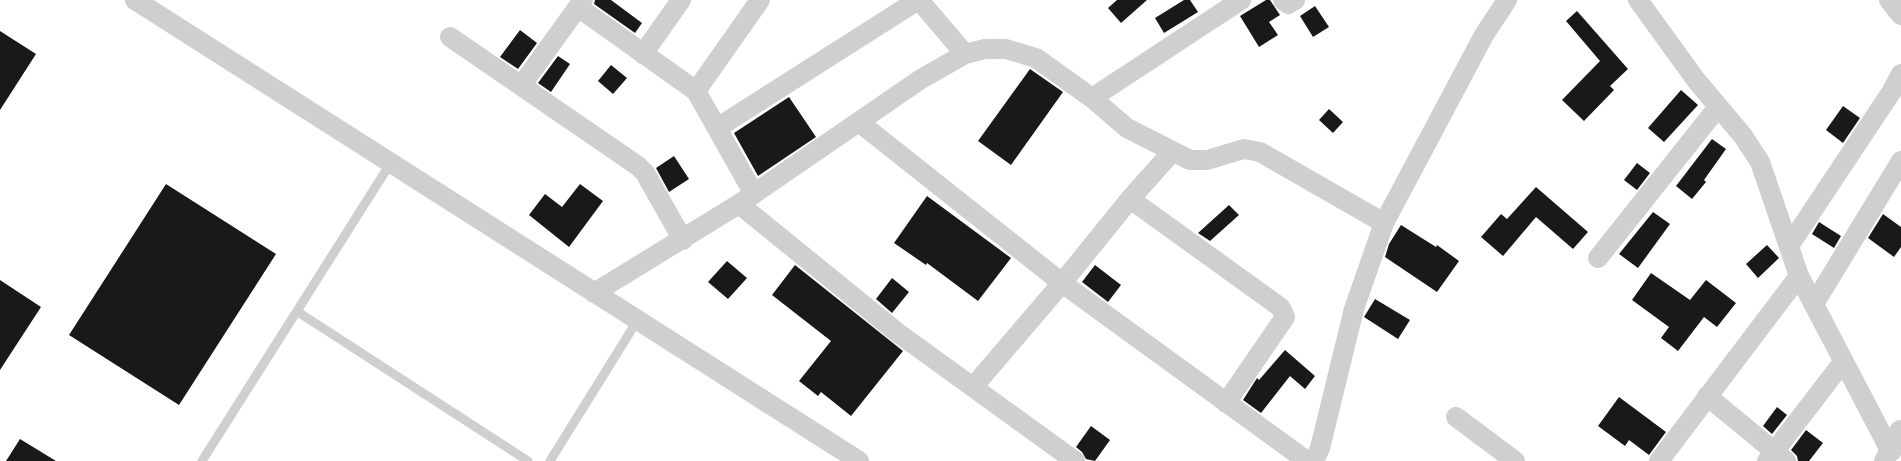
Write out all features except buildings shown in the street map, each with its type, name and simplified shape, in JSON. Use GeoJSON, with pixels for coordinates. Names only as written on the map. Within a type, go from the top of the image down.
{"type":"FeatureCollection","features":[{"type":"Feature","properties":{"kind":"street"},"geometry":{"type":"LineString","coordinates":[[135,0],[859,461]]}},
{"type":"Feature","properties":{"kind":"street"},"geometry":{"type":"LineString","coordinates":[[643,54],[681,0]]}},
{"type":"Feature","properties":{"kind":"street"},"geometry":{"type":"LineString","coordinates":[[696,91],[760,0]]}},
{"type":"Feature","properties":{"kind":"street"},"geometry":{"type":"LineString","coordinates":[[717,128],[919,0],[965,54]]}},
{"type":"Feature","properties":{"kind":"street"},"geometry":{"type":"LineString","coordinates":[[1092,98],[1241,0]]}},
{"type":"Feature","properties":{"kind":"street"},"geometry":{"type":"LineString","coordinates":[[1283,0],[1288,4],[1295,0]]}},
{"type":"Feature","properties":{"kind":"street"},"geometry":{"type":"LineString","coordinates":[[1314,461],[1320,448],[1354,309],[1384,223],[1484,35],[1507,0]]}},
{"type":"Feature","properties":{"kind":"street"},"geometry":{"type":"LineString","coordinates":[[1638,0],[1718,107],[1743,136],[1760,162],[1799,276],[1843,362],[1892,448]]}},
{"type":"Feature","properties":{"kind":"street"},"geometry":{"type":"LineString","coordinates":[[1889,0],[1901,15]]}},
{"type":"Feature","properties":{"kind":"street"},"geometry":{"type":"LineString","coordinates":[[521,86],[580,4],[643,54],[696,91],[717,128],[747,199],[898,333],[1075,461]]}},
{"type":"Feature","properties":{"kind":"street"},"geometry":{"type":"LineString","coordinates":[[450,37],[638,166],[645,173],[683,240]]}},
{"type":"Feature","properties":{"kind":"street"},"geometry":{"type":"LineString","coordinates":[[594,293],[747,199],[921,79],[965,54],[985,49],[1006,49],[1036,58],[1092,98],[1127,128],[1190,160],[1207,160],[1244,149],[1260,152],[1384,223]]}},
{"type":"Feature","properties":{"kind":"street"},"geometry":{"type":"LineString","coordinates":[[1789,246],[1901,74]]}},
{"type":"Feature","properties":{"kind":"street"},"geometry":{"type":"LineString","coordinates":[[1598,258],[1718,107]]}},
{"type":"Feature","properties":{"kind":"street"},"geometry":{"type":"LineString","coordinates":[[860,123],[1062,283],[1307,461]]}},
{"type":"Feature","properties":{"kind":"street"},"geometry":{"type":"LineString","coordinates":[[973,387],[1172,152]]}},
{"type":"Feature","properties":{"kind":"street"},"geometry":{"type":"LineString","coordinates":[[1814,304],[1901,161]]}},
{"type":"Feature","properties":{"kind":"street"},"geometry":{"type":"LineString","coordinates":[[1130,199],[1280,307],[1283,312],[1285,317],[1226,403]]}},
{"type":"Feature","properties":{"kind":"street"},"geometry":{"type":"LineString","coordinates":[[1659,461],[1799,276]]}},
{"type":"Feature","properties":{"kind":"street"},"geometry":{"type":"LineString","coordinates":[[1707,396],[1776,458],[1843,362]]}},
{"type":"Feature","properties":{"kind":"street"},"geometry":{"type":"LineString","coordinates":[[1456,417],[1515,461]]}},
{"type":"Feature","properties":{"kind":"lane"},"geometry":{"type":"LineString","coordinates":[[202,461],[390,164]]}},
{"type":"Feature","properties":{"kind":"lane"},"geometry":{"type":"LineString","coordinates":[[298,312],[528,461]]}},
{"type":"Feature","properties":{"kind":"lane"},"geometry":{"type":"LineString","coordinates":[[550,461],[637,321]]}}]}
